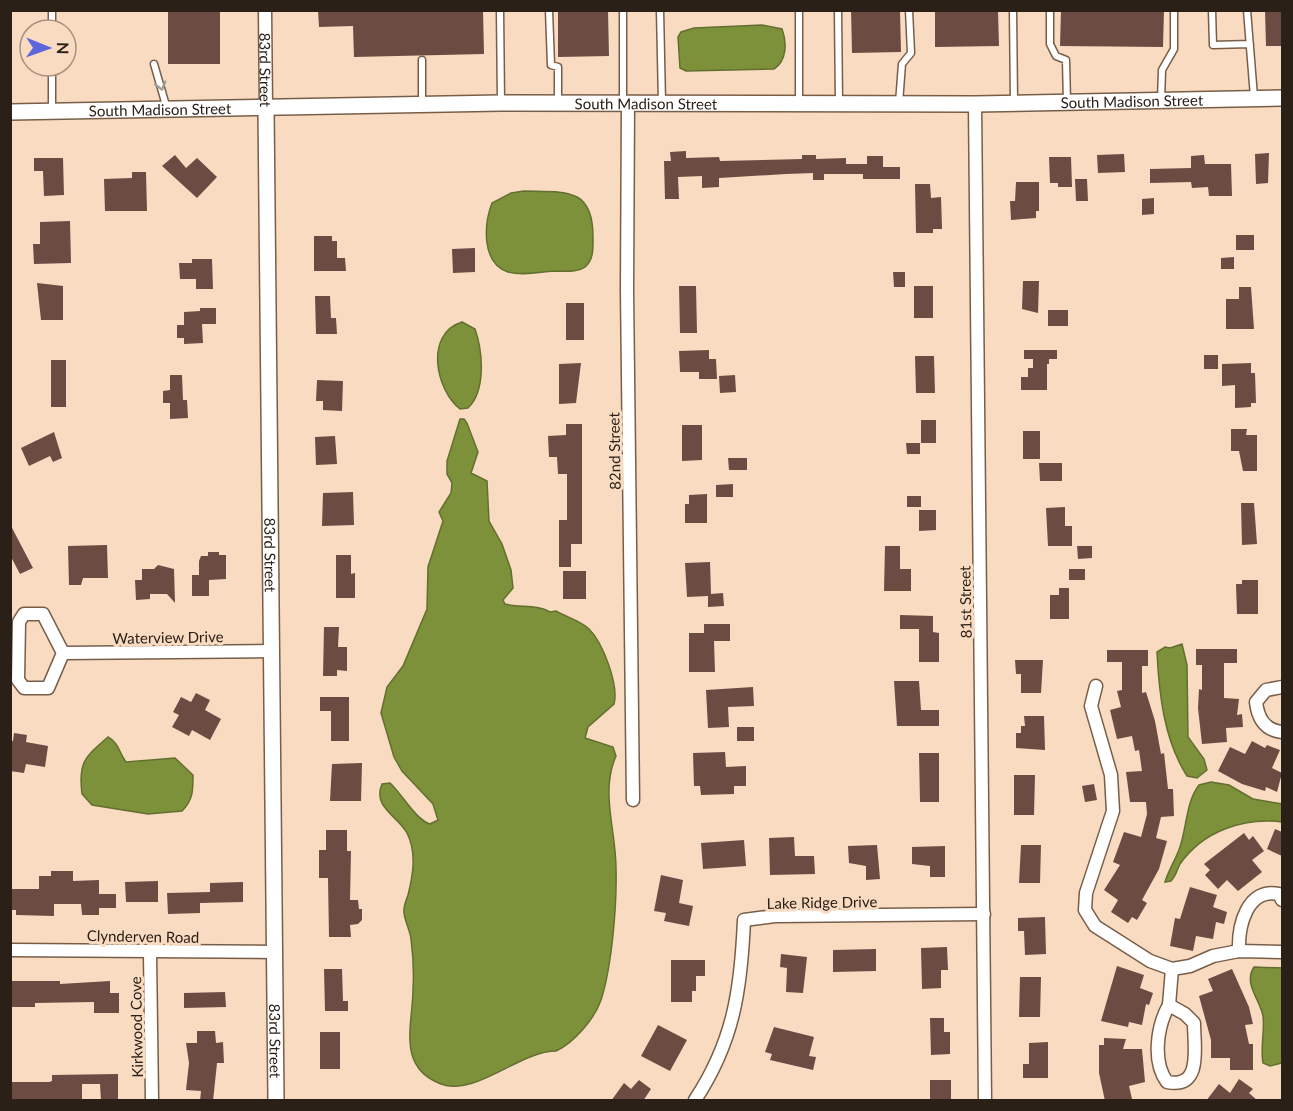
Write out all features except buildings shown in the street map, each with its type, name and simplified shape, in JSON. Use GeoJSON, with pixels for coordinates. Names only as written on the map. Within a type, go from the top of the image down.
{"type":"FeatureCollection","features":[{"type":"Feature","properties":{"kind":"street","name":"83rd Street"},"geometry":{"type":"LineString","coordinates":[[265,10],[276,1101]]}},
{"type":"Feature","properties":{"kind":"street","name":"South Madison Street"},"geometry":{"type":"LineString","coordinates":[[10,112],[501,103],[975,104],[1282,98]]}},
{"type":"Feature","properties":{"kind":"street","name":"82nd Street"},"geometry":{"type":"LineString","coordinates":[[625,103],[633,800]]}},
{"type":"Feature","properties":{"kind":"street","name":"81st Street"},"geometry":{"type":"LineString","coordinates":[[975,104],[986,1101]]}},
{"type":"Feature","properties":{"kind":"street"},"geometry":{"type":"LineString","coordinates":[[24,614],[43,614],[63,653],[48,688],[24,688],[18,680],[19,622],[24,614]]}},
{"type":"Feature","properties":{"kind":"street","name":"Waterview Drive"},"geometry":{"type":"LineString","coordinates":[[63,653],[272,651]]}},
{"type":"Feature","properties":{"kind":"street"},"geometry":{"type":"LineString","coordinates":[[1096,686],[1090,706],[1111,775],[1113,811],[1086,893],[1085,910],[1095,926],[1150,961],[1172,969],[1239,951],[1282,952]]}},
{"type":"Feature","properties":{"kind":"street"},"geometry":{"type":"LineString","coordinates":[[1282,687],[1266,690],[1256,702],[1258,716],[1266,726],[1282,732]]}},
{"type":"Feature","properties":{"kind":"street"},"geometry":{"type":"LineString","coordinates":[[1239,951],[1238,936],[1250,905],[1257,894],[1267,891],[1279,894],[1282,900]]}},
{"type":"Feature","properties":{"kind":"street","name":"Lake Ridge Drive"},"geometry":{"type":"LineString","coordinates":[[695,1101],[716,1064],[730,1030],[741,972],[744,920],[775,916],[984,914]]}},
{"type":"Feature","properties":{"kind":"street","name":"Clynderven Road"},"geometry":{"type":"LineString","coordinates":[[10,950],[117,949],[150,953],[274,952]]}},
{"type":"Feature","properties":{"kind":"street","name":"Kirkwood Cove"},"geometry":{"type":"LineString","coordinates":[[150,953],[152,1101]]}},
{"type":"Feature","properties":{"kind":"street"},"geometry":{"type":"LineString","coordinates":[[1169,1005],[1185,1014],[1194,1023],[1194,1071],[1188,1080],[1179,1084],[1167,1082],[1160,1072],[1159,1029],[1169,1005],[1172,969]]}},
{"type":"Feature","properties":{"kind":"lane"},"geometry":{"type":"LineString","coordinates":[[501,10],[501,103]]}},
{"type":"Feature","properties":{"kind":"lane"},"geometry":{"type":"LineString","coordinates":[[549,10],[550,65],[558,67],[558,103]]}},
{"type":"Feature","properties":{"kind":"lane"},"geometry":{"type":"LineString","coordinates":[[623,10],[625,103]]}},
{"type":"Feature","properties":{"kind":"lane"},"geometry":{"type":"LineString","coordinates":[[660,10],[662,103]]}},
{"type":"Feature","properties":{"kind":"lane"},"geometry":{"type":"LineString","coordinates":[[799,10],[800,103]]}},
{"type":"Feature","properties":{"kind":"lane"},"geometry":{"type":"LineString","coordinates":[[838,10],[839,104]]}},
{"type":"Feature","properties":{"kind":"lane"},"geometry":{"type":"LineString","coordinates":[[899,104],[902,64],[911,53],[909,10]]}},
{"type":"Feature","properties":{"kind":"lane"},"geometry":{"type":"LineString","coordinates":[[1013,10],[1014,103]]}},
{"type":"Feature","properties":{"kind":"lane"},"geometry":{"type":"LineString","coordinates":[[1050,10],[1050,44],[1056,57],[1066,60],[1067,102]]}},
{"type":"Feature","properties":{"kind":"lane"},"geometry":{"type":"LineString","coordinates":[[1161,100],[1162,70],[1173,49],[1174,10]]}},
{"type":"Feature","properties":{"kind":"lane"},"geometry":{"type":"LineString","coordinates":[[1212,10],[1213,45],[1250,44]]}},
{"type":"Feature","properties":{"kind":"lane"},"geometry":{"type":"LineString","coordinates":[[1247,10],[1254,98]]}},
{"type":"Feature","properties":{"kind":"lane"},"geometry":{"type":"LineString","coordinates":[[422,60],[422,105]]}},
{"type":"Feature","properties":{"kind":"lane"},"geometry":{"type":"LineString","coordinates":[[154,64],[167,109]]}},
{"type":"Feature","properties":{"kind":"lane"},"geometry":{"type":"LineString","coordinates":[[52,78],[52,112]]}},
{"type":"Feature","properties":{"kind":"shaded area"},"geometry":{"type":"Polygon","coordinates":[[[762,25],[782,29],[784,34],[784,56],[774,69],[686,71],[680,68],[678,37],[681,32],[694,28],[762,25]]]}},
{"type":"Feature","properties":{"kind":"shaded area"},"geometry":{"type":"Polygon","coordinates":[[[524,191],[564,193],[582,201],[592,221],[593,237],[591,257],[585,267],[574,271],[519,274],[508,272],[493,260],[489,252],[486,232],[492,203],[511,193],[524,191]]]}},
{"type":"Feature","properties":{"kind":"shaded area"},"geometry":{"type":"Polygon","coordinates":[[[462,322],[475,329],[480,349],[481,371],[478,392],[474,401],[468,408],[460,409],[445,389],[440,376],[438,350],[442,338],[450,328],[462,322]]]}},
{"type":"Feature","properties":{"kind":"shaded area"},"geometry":{"type":"Polygon","coordinates":[[[460,419],[464,419],[467,423],[478,452],[471,473],[487,481],[489,521],[502,544],[511,570],[513,588],[503,600],[505,604],[540,608],[550,612],[556,611],[582,624],[589,629],[600,644],[609,665],[614,686],[614,704],[588,727],[585,738],[613,747],[616,756],[611,770],[609,797],[616,883],[615,917],[605,986],[598,1007],[589,1022],[577,1036],[556,1051],[528,1058],[483,1079],[454,1086],[441,1084],[427,1076],[412,1056],[410,1030],[413,958],[404,911],[413,872],[413,856],[407,833],[383,805],[380,792],[382,784],[390,783],[425,822],[430,824],[438,820],[433,804],[402,771],[394,757],[381,713],[387,687],[403,666],[427,609],[428,567],[443,521],[439,512],[451,493],[452,483],[447,474],[447,461],[460,419]]]}},
{"type":"Feature","properties":{"kind":"shaded area"},"geometry":{"type":"Polygon","coordinates":[[[1182,644],[1187,665],[1188,737],[1204,759],[1207,770],[1197,778],[1187,776],[1179,762],[1168,732],[1159,684],[1157,652],[1165,647],[1170,648],[1182,644]]]}},
{"type":"Feature","properties":{"kind":"shaded area"},"geometry":{"type":"Polygon","coordinates":[[[108,737],[117,745],[126,762],[175,758],[193,775],[192,795],[182,811],[148,814],[92,805],[82,794],[82,767],[89,755],[108,737]]]}},
{"type":"Feature","properties":{"kind":"shaded area"},"geometry":{"type":"Polygon","coordinates":[[[1211,782],[1229,785],[1253,799],[1282,804],[1282,822],[1239,824],[1212,835],[1189,853],[1171,881],[1165,882],[1180,847],[1189,807],[1195,792],[1199,785],[1211,782]]]}},
{"type":"Feature","properties":{"kind":"shaded area"},"geometry":{"type":"Polygon","coordinates":[[[1254,967],[1282,968],[1282,1063],[1270,1066],[1263,1063],[1263,1016],[1250,979],[1254,967]]]}}]}
